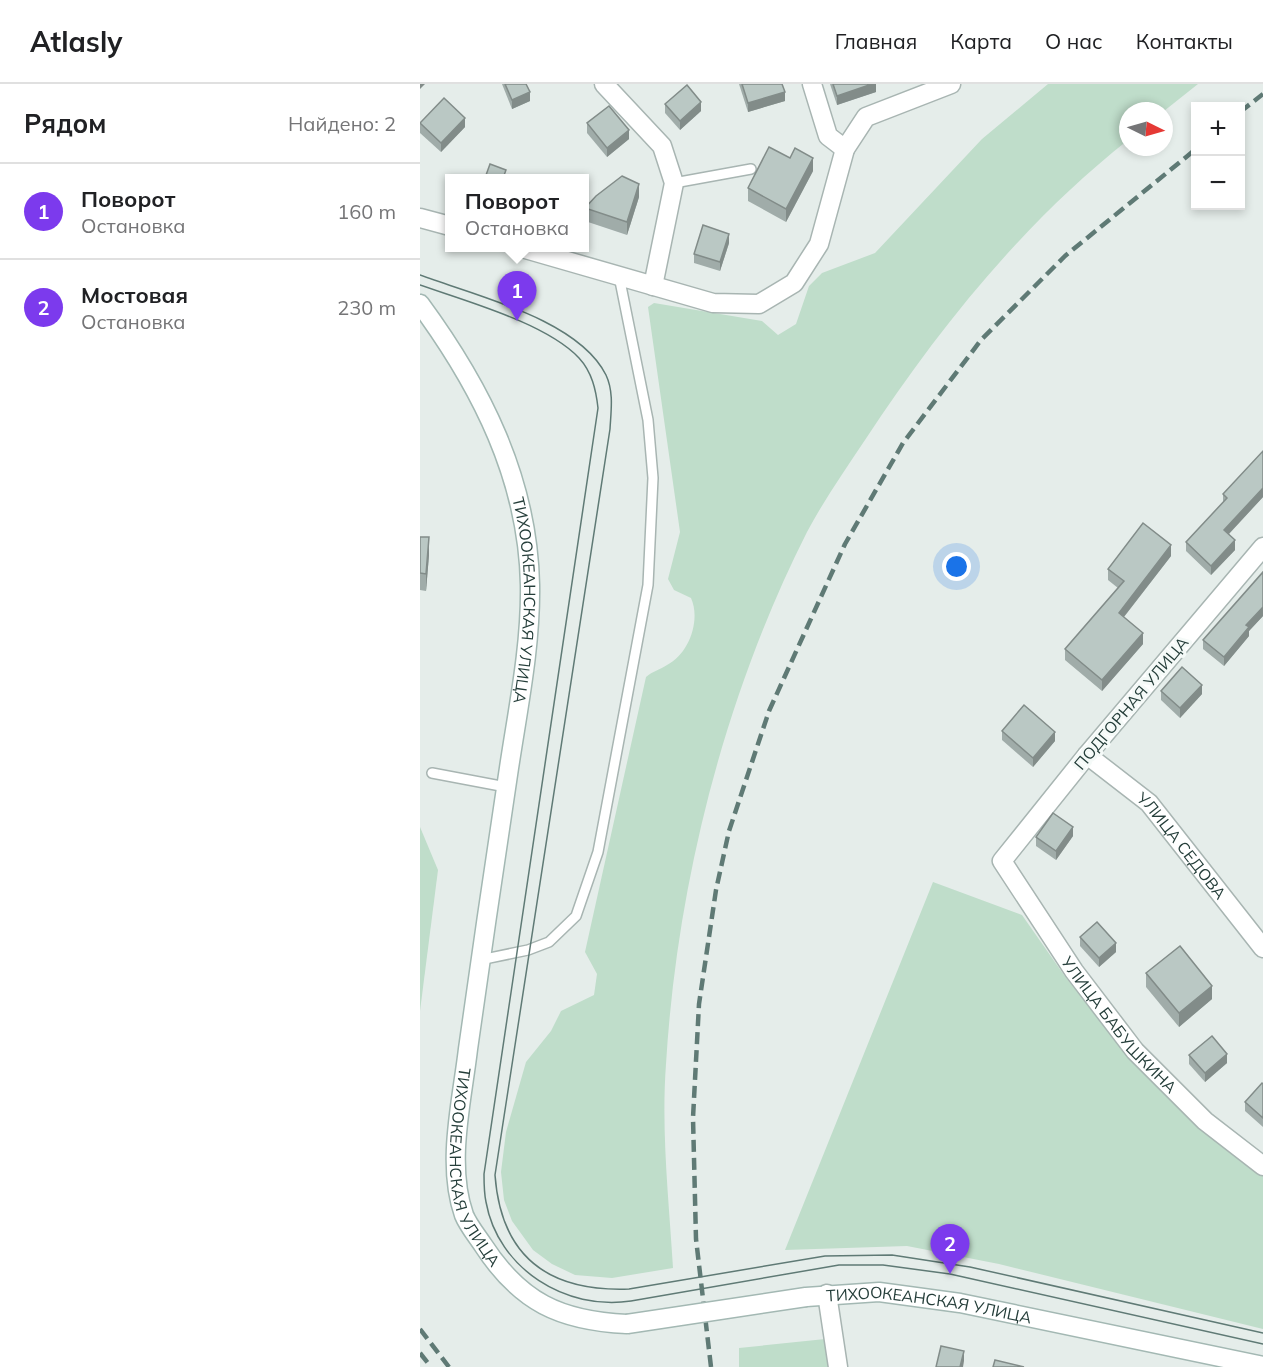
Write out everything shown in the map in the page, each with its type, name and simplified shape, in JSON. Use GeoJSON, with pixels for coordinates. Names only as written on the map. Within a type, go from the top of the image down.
{"type":"FeatureCollection","features":[{"type":"Feature","properties":{"kind":"street"},"geometry":{"type":"LineString","coordinates":[[604,84],[662,146],[674,183],[653,286]]}},
{"type":"Feature","properties":{"kind":"street"},"geometry":{"type":"LineString","coordinates":[[812,84],[828,136],[845,149]]}},
{"type":"Feature","properties":{"kind":"street"},"geometry":{"type":"LineString","coordinates":[[536,252],[713,303],[759,304],[794,282],[819,244],[845,149],[866,117],[951,84]]}},
{"type":"Feature","properties":{"kind":"street"},"geometry":{"type":"LineString","coordinates":[[420,218],[445,225]]}},
{"type":"Feature","properties":{"kind":"street","name":"ТИХООКЕАНСКАЯ УЛИЦА"},"geometry":{"type":"LineString","coordinates":[[420,304],[455,352],[492,421],[521,512],[530,582],[529,621],[458,1127],[456,1169],[464,1216],[494,1262],[532,1299],[574,1319],[627,1324],[827,1294],[879,1292],[960,1303],[1263,1366]]}},
{"type":"Feature","properties":{"kind":"street","name":"ПОДГОРНАЯ УЛИЦА"},"geometry":{"type":"LineString","coordinates":[[1002,861],[1087,755],[1263,547]]}},
{"type":"Feature","properties":{"kind":"street","name":"УЛИЦА СЕДОВА"},"geometry":{"type":"LineString","coordinates":[[1087,755],[1149,803],[1263,948]]}},
{"type":"Feature","properties":{"kind":"street","name":"УЛИЦА БАБУШКИНА"},"geometry":{"type":"LineString","coordinates":[[1002,861],[1074,971],[1135,1051],[1205,1120],[1263,1166]]}},
{"type":"Feature","properties":{"kind":"street"},"geometry":{"type":"LineString","coordinates":[[827,1294],[838,1367]]}},
{"type":"Feature","properties":{"kind":"lane"},"geometry":{"type":"LineString","coordinates":[[674,183],[752,169]]}},
{"type":"Feature","properties":{"kind":"lane"},"geometry":{"type":"LineString","coordinates":[[480,960],[528,950],[549,942],[576,916],[598,852],[648,585],[653,478],[648,420],[619,276]]}},
{"type":"Feature","properties":{"kind":"lane"},"geometry":{"type":"LineString","coordinates":[[432,774],[506,787]]}},
{"type":"Feature","properties":{"kind":"green space"},"geometry":{"type":"Polygon","coordinates":[[[1048,84],[1198,84],[1173,104],[1173,102],[1119,102],[1119,148],[1053,206],[984,279],[893,399],[820,508],[807,532],[752,658],[729,724],[710,791],[681,927],[672,996],[664,1115],[673,1268],[612,1278],[575,1275],[552,1264],[533,1250],[512,1221],[504,1200],[501,1172],[506,1132],[526,1062],[551,1031],[561,1011],[594,995],[597,974],[585,952],[646,677],[675,660],[687,645],[694,626],[695,616],[691,598],[674,590],[668,579],[680,532],[648,307],[654,303],[762,321],[778,335],[796,324],[809,286],[822,273],[875,253],[982,139],[1048,84]]]}},
{"type":"Feature","properties":{"kind":"green space"},"geometry":{"type":"Polygon","coordinates":[[[420,827],[438,870],[420,1011],[420,827]]]}},
{"type":"Feature","properties":{"kind":"green space"},"geometry":{"type":"Polygon","coordinates":[[[933,882],[1022,915],[1064,975],[1125,1053],[1171,1098],[1263,1172],[1263,1329],[999,1264],[907,1246],[785,1250],[933,882]]]}},
{"type":"Feature","properties":{"kind":"green space"},"geometry":{"type":"Polygon","coordinates":[[[835,1338],[838,1367],[739,1367],[739,1348],[835,1338]]]}},
{"type":"Feature","properties":{"kind":"building"},"geometry":{"type":"Polygon","coordinates":[[[505,84],[526,84],[530,92],[512,100],[505,84]]]}},
{"type":"Feature","properties":{"kind":"building"},"geometry":{"type":"Polygon","coordinates":[[[742,84],[782,84],[785,92],[748,103],[742,84]]]}},
{"type":"Feature","properties":{"kind":"building"},"geometry":{"type":"Polygon","coordinates":[[[833,84],[872,84],[837,96],[833,84]]]}},
{"type":"Feature","properties":{"kind":"building"},"geometry":{"type":"Polygon","coordinates":[[[687,85],[701,102],[680,121],[665,104],[687,85]]]}},
{"type":"Feature","properties":{"kind":"building"},"geometry":{"type":"Polygon","coordinates":[[[444,98],[465,118],[441,143],[420,123],[444,98]]]}},
{"type":"Feature","properties":{"kind":"building"},"geometry":{"type":"Polygon","coordinates":[[[609,106],[629,130],[607,148],[587,123],[609,106]]]}},
{"type":"Feature","properties":{"kind":"building"},"geometry":{"type":"Polygon","coordinates":[[[769,147],[790,158],[795,148],[813,158],[786,209],[748,188],[769,147]]]}},
{"type":"Feature","properties":{"kind":"building"},"geometry":{"type":"Polygon","coordinates":[[[490,164],[506,170],[504,174],[486,174],[490,164]]]}},
{"type":"Feature","properties":{"kind":"building"},"geometry":{"type":"Polygon","coordinates":[[[622,176],[639,184],[627,222],[589,209],[589,204],[622,176]]]}},
{"type":"Feature","properties":{"kind":"building"},"geometry":{"type":"Polygon","coordinates":[[[703,225],[729,234],[720,262],[694,254],[703,225]]]}},
{"type":"Feature","properties":{"kind":"building"},"geometry":{"type":"Polygon","coordinates":[[[1263,451],[1263,488],[1224,530],[1235,540],[1211,566],[1186,542],[1227,498],[1223,494],[1263,451]]]}},
{"type":"Feature","properties":{"kind":"building"},"geometry":{"type":"Polygon","coordinates":[[[1143,523],[1171,545],[1119,613],[1143,633],[1102,680],[1065,649],[1124,581],[1108,569],[1143,523]]]}},
{"type":"Feature","properties":{"kind":"building"},"geometry":{"type":"Polygon","coordinates":[[[420,537],[429,537],[426,574],[420,573],[420,537]]]}},
{"type":"Feature","properties":{"kind":"building"},"geometry":{"type":"Polygon","coordinates":[[[1263,572],[1263,607],[1246,625],[1249,627],[1224,657],[1203,640],[1263,572]]]}},
{"type":"Feature","properties":{"kind":"building"},"geometry":{"type":"Polygon","coordinates":[[[1182,667],[1202,685],[1180,708],[1161,691],[1182,667]]]}},
{"type":"Feature","properties":{"kind":"building"},"geometry":{"type":"Polygon","coordinates":[[[1024,705],[1055,732],[1033,758],[1002,731],[1024,705]]]}},
{"type":"Feature","properties":{"kind":"building"},"geometry":{"type":"Polygon","coordinates":[[[1053,813],[1073,827],[1056,851],[1036,837],[1053,813]]]}},
{"type":"Feature","properties":{"kind":"building"},"geometry":{"type":"Polygon","coordinates":[[[1097,922],[1116,943],[1099,958],[1080,937],[1097,922]]]}},
{"type":"Feature","properties":{"kind":"building"},"geometry":{"type":"Polygon","coordinates":[[[1180,946],[1212,986],[1179,1013],[1146,973],[1180,946]]]}},
{"type":"Feature","properties":{"kind":"building"},"geometry":{"type":"Polygon","coordinates":[[[1212,1036],[1227,1054],[1205,1073],[1189,1055],[1212,1036]]]}},
{"type":"Feature","properties":{"kind":"building"},"geometry":{"type":"Polygon","coordinates":[[[1263,1084],[1263,1118],[1245,1102],[1263,1084]]]}},
{"type":"Feature","properties":{"kind":"building"},"geometry":{"type":"Polygon","coordinates":[[[941,1346],[964,1351],[960,1367],[936,1367],[941,1346]]]}},
{"type":"Feature","properties":{"kind":"building"},"geometry":{"type":"Polygon","coordinates":[[[995,1360],[1024,1367],[993,1367],[995,1360]]]}},
{"type":"Feature","properties":{"kind":"tram line"},"geometry":{"type":"LineString","coordinates":[[420,275],[496,301],[550,324],[592,355],[609,381],[611,395],[610,429],[495,1175],[499,1204],[507,1228],[519,1248],[534,1264],[553,1276],[575,1284],[629,1289],[825,1256],[892,1255],[970,1267],[1263,1333]]}},
{"type":"Feature","properties":{"kind":"tram line"},"geometry":{"type":"LineString","coordinates":[[420,285],[504,314],[565,345],[587,369],[595,388],[598,408],[484,1174],[486,1202],[493,1226],[505,1247],[520,1265],[539,1280],[560,1292],[583,1299],[607,1302],[631,1301],[839,1265],[883,1265],[950,1274],[1263,1344]]}},
{"type":"Feature","properties":{"kind":"railway"},"geometry":{"type":"LineString","coordinates":[[1245,108],[1263,94]]}},
{"type":"Feature","properties":{"kind":"railway"},"geometry":{"type":"LineString","coordinates":[[711,1367],[696,1239],[693,1118],[699,1004],[716,890],[729,831],[769,711],[845,544],[903,443],[981,340],[1065,256],[1191,153]]}},
{"type":"Feature","properties":{"kind":"railway"},"geometry":{"type":"LineString","coordinates":[[420,1329],[449,1367]]}},
{"type":"Feature","properties":{"kind":"railway"},"geometry":{"type":"LineString","coordinates":[[420,1353],[431,1367]]}},
{"type":"Feature","properties":{"kind":"place","name":"Поворот"},"geometry":{"type":"Point","coordinates":[517,321]}},
{"type":"Feature","properties":{"kind":"place","name":"Мостовая"},"geometry":{"type":"Point","coordinates":[950,1274]}}]}
